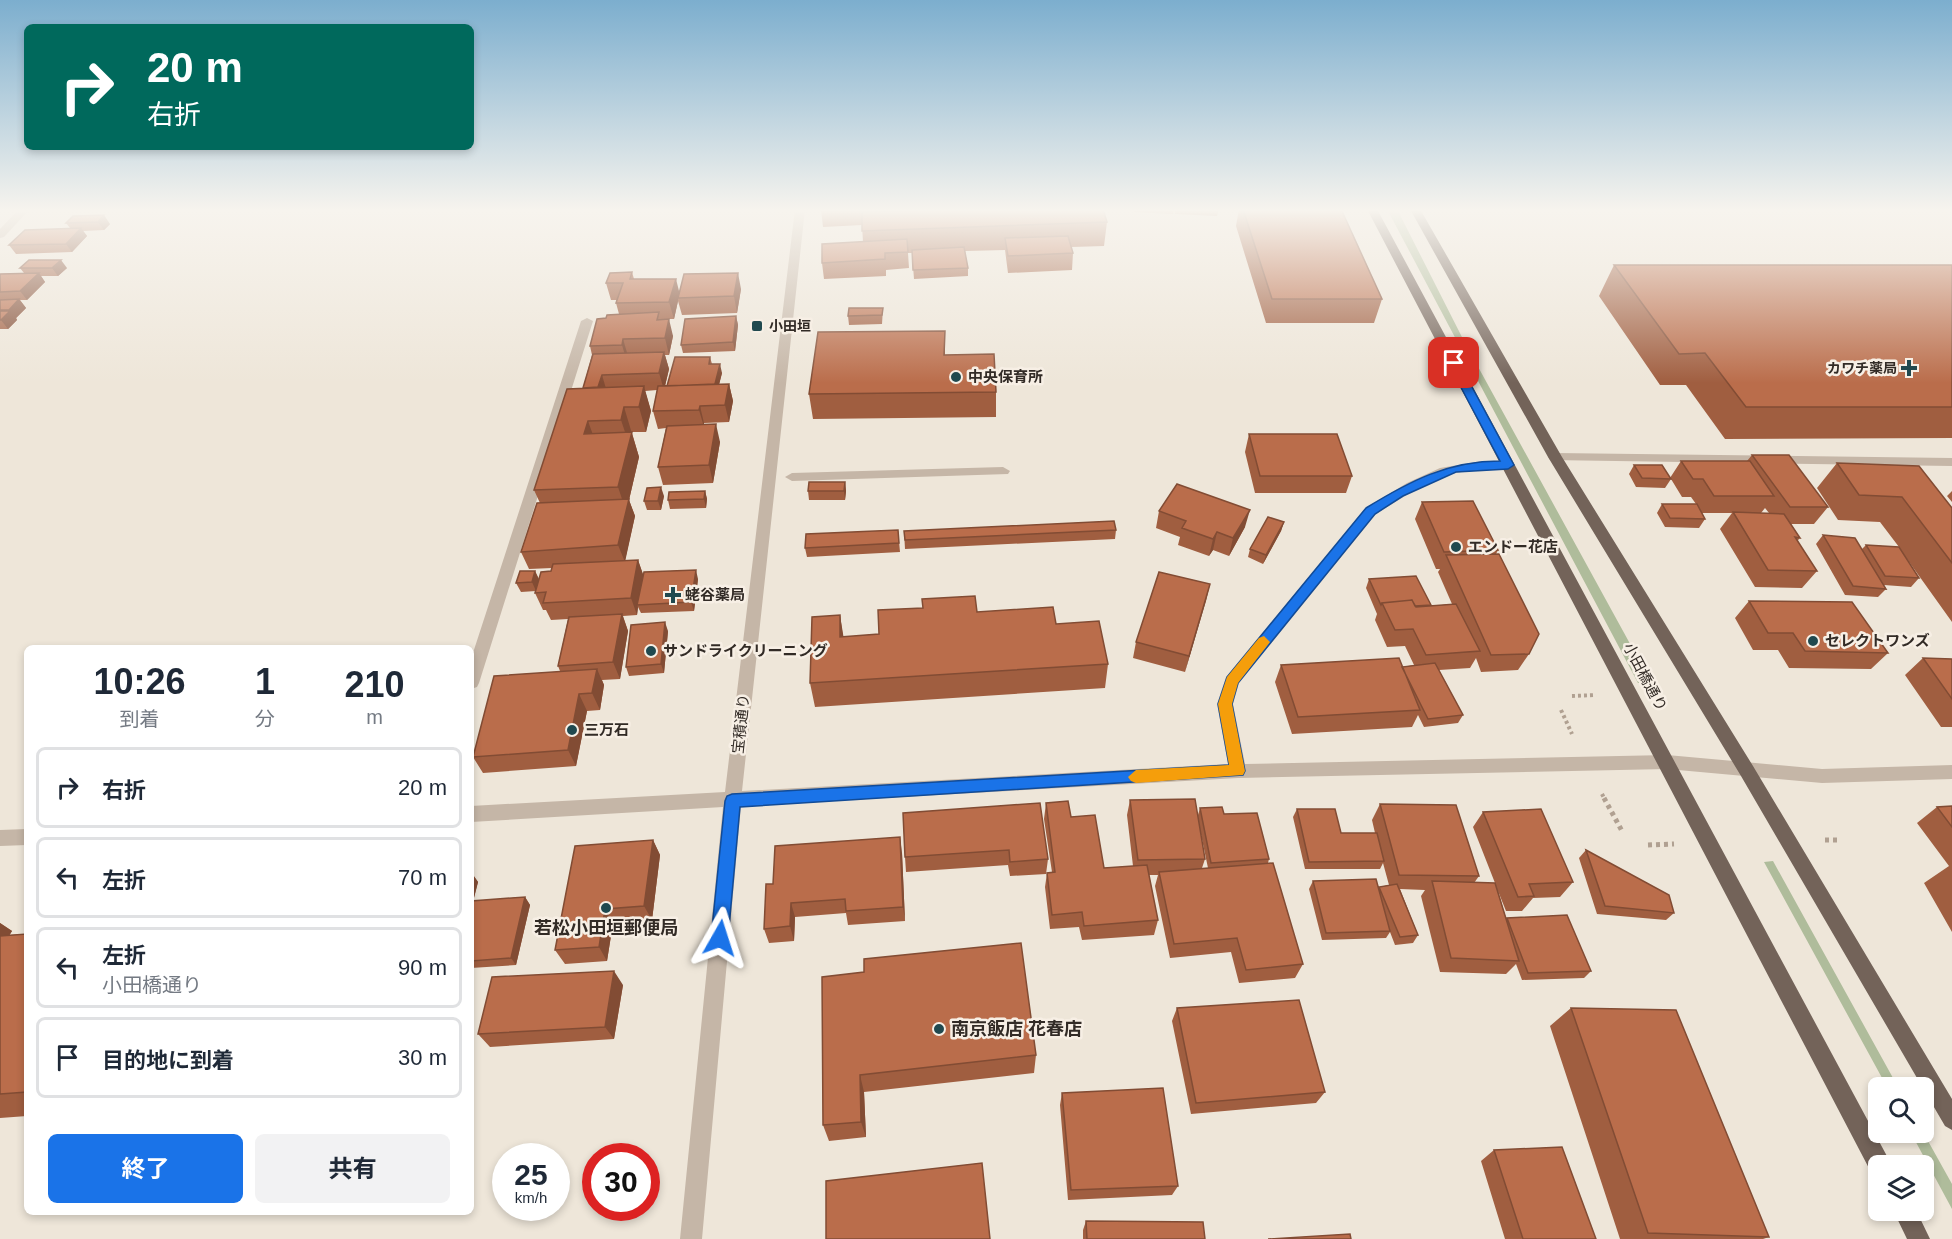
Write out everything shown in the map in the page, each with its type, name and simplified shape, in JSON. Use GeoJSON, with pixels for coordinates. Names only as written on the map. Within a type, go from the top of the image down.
{"type":"FeatureCollection","features":[{"type":"Feature","properties":{"kind":"main road","name":"小田橋通り"},"geometry":{"type":"LineString","coordinates":[[1403,267],[1874,1155]]}},
{"type":"Feature","properties":{"kind":"main road"},"geometry":{"type":"LineString","coordinates":[[1448,267],[1556,457],[1747,771],[1952,1119]]}},
{"type":"Feature","properties":{"kind":"main road"},"geometry":{"type":"LineString","coordinates":[[1910,1221],[1919,1239]]}},
{"type":"Feature","properties":{"kind":"street","name":"宝積通り"},"geometry":{"type":"LineString","coordinates":[[691,1239],[732,801],[793,267]]}},
{"type":"Feature","properties":{"kind":"street"},"geometry":{"type":"LineString","coordinates":[[474,674],[586,321]]}},
{"type":"Feature","properties":{"kind":"street"},"geometry":{"type":"LineString","coordinates":[[1556,457],[1952,462]]}},
{"type":"Feature","properties":{"kind":"street"},"geometry":{"type":"LineString","coordinates":[[1238,771],[1225,704],[1232,681],[1371,511],[1399,493],[1454,468],[1508,465]]}},
{"type":"Feature","properties":{"kind":"street"},"geometry":{"type":"LineString","coordinates":[[792,477],[1003,471]]}},
{"type":"Feature","properties":{"kind":"street"},"geometry":{"type":"LineString","coordinates":[[474,814],[1238,771],[1667,762],[1822,776],[1952,772]]}},
{"type":"Feature","properties":{"kind":"street"},"geometry":{"type":"LineString","coordinates":[[0,838],[24,837]]}},
{"type":"Feature","properties":{"kind":"green space"},"geometry":{"type":"Polygon","coordinates":[[[1418,267],[1426,267],[1465,343],[1651,682],[1638,683],[1418,267]]]}},
{"type":"Feature","properties":{"kind":"green space"},"geometry":{"type":"Polygon","coordinates":[[[1773,861],[1892,1077],[1882,1077],[1764,862],[1773,861]]]}},
{"type":"Feature","properties":{"kind":"green space"},"geometry":{"type":"Polygon","coordinates":[[[1916,1143],[1929,1143],[1952,1184],[1952,1209],[1934,1176],[1934,1155],[1923,1155],[1916,1143]]]}},
{"type":"Feature","properties":{"kind":"building"},"geometry":{"type":"Polygon","coordinates":[[[21,267],[53,267],[52,268],[21,267]]]}},
{"type":"Feature","properties":{"kind":"building"},"geometry":{"type":"Polygon","coordinates":[[[913,267],[968,268],[913,270],[913,267]]]}},
{"type":"Feature","properties":{"kind":"building"},"geometry":{"type":"Polygon","coordinates":[[[1262,267],[1367,267],[1382,299],[1272,299],[1262,267]]]}},
{"type":"Feature","properties":{"kind":"building"},"geometry":{"type":"Polygon","coordinates":[[[1615,267],[1952,267],[1952,407],[1746,407],[1705,353],[1679,354],[1615,267]]]}},
{"type":"Feature","properties":{"kind":"building"},"geometry":{"type":"Polygon","coordinates":[[[632,272],[630,279],[676,279],[669,302],[616,303],[623,283],[606,283],[610,273],[632,272]]]}},
{"type":"Feature","properties":{"kind":"building"},"geometry":{"type":"Polygon","coordinates":[[[39,273],[20,291],[0,292],[0,274],[39,273]]]}},
{"type":"Feature","properties":{"kind":"building"},"geometry":{"type":"Polygon","coordinates":[[[738,273],[734,296],[678,298],[684,274],[738,273]]]}},
{"type":"Feature","properties":{"kind":"building"},"geometry":{"type":"Polygon","coordinates":[[[19,299],[9,310],[0,310],[0,300],[19,299]]]}},
{"type":"Feature","properties":{"kind":"building"},"geometry":{"type":"Polygon","coordinates":[[[849,308],[883,308],[882,315],[848,316],[849,308]]]}},
{"type":"Feature","properties":{"kind":"building"},"geometry":{"type":"Polygon","coordinates":[[[0,311],[10,311],[0,320],[0,311]]]}},
{"type":"Feature","properties":{"kind":"building"},"geometry":{"type":"Polygon","coordinates":[[[659,312],[657,320],[669,319],[665,338],[623,339],[622,345],[590,346],[597,319],[606,318],[607,315],[659,312]]]}},
{"type":"Feature","properties":{"kind":"building"},"geometry":{"type":"Polygon","coordinates":[[[736,316],[733,342],[681,345],[685,319],[736,316]]]}},
{"type":"Feature","properties":{"kind":"building"},"geometry":{"type":"Polygon","coordinates":[[[945,331],[944,355],[994,354],[996,392],[809,394],[818,332],[945,331]]]}},
{"type":"Feature","properties":{"kind":"building"},"geometry":{"type":"Polygon","coordinates":[[[664,352],[659,373],[602,375],[598,387],[583,388],[593,354],[664,352]]]}},
{"type":"Feature","properties":{"kind":"building"},"geometry":{"type":"Polygon","coordinates":[[[675,357],[710,357],[709,364],[720,364],[715,384],[667,386],[675,357]]]}},
{"type":"Feature","properties":{"kind":"building"},"geometry":{"type":"Polygon","coordinates":[[[729,384],[725,405],[700,406],[699,410],[653,411],[658,386],[729,384]]]}},
{"type":"Feature","properties":{"kind":"building"},"geometry":{"type":"Polygon","coordinates":[[[644,386],[639,407],[624,407],[621,420],[588,421],[584,434],[632,432],[618,487],[534,490],[567,389],[644,386]]]}},
{"type":"Feature","properties":{"kind":"building"},"geometry":{"type":"Polygon","coordinates":[[[716,424],[709,465],[658,467],[667,426],[716,424]]]}},
{"type":"Feature","properties":{"kind":"building"},"geometry":{"type":"Polygon","coordinates":[[[1249,434],[1337,434],[1352,476],[1260,476],[1249,434]]]}},
{"type":"Feature","properties":{"kind":"building"},"geometry":{"type":"Polygon","coordinates":[[[1752,455],[1789,455],[1828,507],[1790,507],[1752,455]]]}},
{"type":"Feature","properties":{"kind":"building"},"geometry":{"type":"Polygon","coordinates":[[[1681,461],[1750,461],[1774,496],[1714,496],[1703,479],[1693,479],[1681,461]]]}},
{"type":"Feature","properties":{"kind":"building"},"geometry":{"type":"Polygon","coordinates":[[[1837,463],[1919,466],[1952,508],[1952,563],[1902,497],[1859,495],[1837,463]]]}},
{"type":"Feature","properties":{"kind":"building"},"geometry":{"type":"Polygon","coordinates":[[[1634,465],[1662,465],[1671,479],[1642,478],[1634,465]]]}},
{"type":"Feature","properties":{"kind":"building"},"geometry":{"type":"Polygon","coordinates":[[[809,482],[845,482],[844,491],[808,491],[809,482]]]}},
{"type":"Feature","properties":{"kind":"building"},"geometry":{"type":"Polygon","coordinates":[[[1177,484],[1250,510],[1233,538],[1217,532],[1213,539],[1182,528],[1186,521],[1159,511],[1177,484]]]}},
{"type":"Feature","properties":{"kind":"building"},"geometry":{"type":"Polygon","coordinates":[[[661,487],[658,501],[644,501],[647,488],[661,487]]]}},
{"type":"Feature","properties":{"kind":"building"},"geometry":{"type":"Polygon","coordinates":[[[705,491],[704,499],[668,500],[669,492],[705,491]]]}},
{"type":"Feature","properties":{"kind":"building"},"geometry":{"type":"Polygon","coordinates":[[[629,499],[618,545],[521,552],[537,503],[629,499]]]}},
{"type":"Feature","properties":{"kind":"building"},"geometry":{"type":"Polygon","coordinates":[[[1473,501],[1498,550],[1444,552],[1422,502],[1473,501]]]}},
{"type":"Feature","properties":{"kind":"building"},"geometry":{"type":"Polygon","coordinates":[[[1662,504],[1697,504],[1705,519],[1670,518],[1662,504]]]}},
{"type":"Feature","properties":{"kind":"building"},"geometry":{"type":"Polygon","coordinates":[[[1733,512],[1784,514],[1800,538],[1795,537],[1817,571],[1768,570],[1733,512]]]}},
{"type":"Feature","properties":{"kind":"building"},"geometry":{"type":"Polygon","coordinates":[[[1268,517],[1284,522],[1266,555],[1250,549],[1268,517]]]}},
{"type":"Feature","properties":{"kind":"building"},"geometry":{"type":"Polygon","coordinates":[[[1114,521],[1116,530],[905,540],[904,531],[1114,521]]]}},
{"type":"Feature","properties":{"kind":"building"},"geometry":{"type":"Polygon","coordinates":[[[898,530],[899,543],[805,548],[806,534],[898,530]]]}},
{"type":"Feature","properties":{"kind":"building"},"geometry":{"type":"Polygon","coordinates":[[[1823,535],[1855,538],[1886,589],[1853,586],[1823,535]]]}},
{"type":"Feature","properties":{"kind":"building"},"geometry":{"type":"Polygon","coordinates":[[[1866,545],[1899,547],[1919,578],[1885,576],[1866,545]]]}},
{"type":"Feature","properties":{"kind":"building"},"geometry":{"type":"Polygon","coordinates":[[[1499,554],[1539,634],[1529,654],[1491,655],[1446,555],[1499,554]]]}},
{"type":"Feature","properties":{"kind":"building"},"geometry":{"type":"Polygon","coordinates":[[[638,560],[631,598],[543,603],[546,592],[535,593],[541,572],[551,571],[553,564],[638,560]]]}},
{"type":"Feature","properties":{"kind":"building"},"geometry":{"type":"Polygon","coordinates":[[[696,570],[691,602],[637,605],[644,572],[696,570]]]}},
{"type":"Feature","properties":{"kind":"building"},"geometry":{"type":"Polygon","coordinates":[[[520,571],[535,571],[532,582],[516,583],[520,571]]]}},
{"type":"Feature","properties":{"kind":"building"},"geometry":{"type":"Polygon","coordinates":[[[1159,572],[1210,584],[1189,656],[1136,642],[1159,572]]]}},
{"type":"Feature","properties":{"kind":"building"},"geometry":{"type":"Polygon","coordinates":[[[1416,576],[1431,605],[1415,606],[1412,600],[1382,603],[1381,605],[1369,579],[1416,576]]]}},
{"type":"Feature","properties":{"kind":"building"},"geometry":{"type":"Polygon","coordinates":[[[975,596],[977,612],[1053,607],[1056,624],[1099,621],[1108,664],[810,683],[812,617],[840,615],[840,637],[879,634],[878,610],[923,608],[922,599],[975,596]]]}},
{"type":"Feature","properties":{"kind":"building"},"geometry":{"type":"Polygon","coordinates":[[[1412,600],[1416,607],[1456,604],[1480,651],[1426,655],[1413,629],[1395,630],[1382,603],[1412,600]]]}},
{"type":"Feature","properties":{"kind":"building"},"geometry":{"type":"Polygon","coordinates":[[[1749,601],[1852,602],[1888,653],[1805,651],[1793,633],[1768,633],[1749,601]]]}},
{"type":"Feature","properties":{"kind":"building"},"geometry":{"type":"Polygon","coordinates":[[[622,614],[613,662],[558,666],[569,617],[622,614]]]}},
{"type":"Feature","properties":{"kind":"building"},"geometry":{"type":"Polygon","coordinates":[[[665,622],[661,664],[626,667],[631,625],[665,622]]]}},
{"type":"Feature","properties":{"kind":"building"},"geometry":{"type":"Polygon","coordinates":[[[1399,658],[1420,710],[1298,717],[1281,665],[1399,658]]]}},
{"type":"Feature","properties":{"kind":"building"},"geometry":{"type":"Polygon","coordinates":[[[1923,658],[1952,659],[1952,699],[1923,658]]]}},
{"type":"Feature","properties":{"kind":"building"},"geometry":{"type":"Polygon","coordinates":[[[1435,663],[1463,715],[1428,719],[1402,667],[1435,663]]]}},
{"type":"Feature","properties":{"kind":"building"},"geometry":{"type":"Polygon","coordinates":[[[597,669],[592,693],[579,694],[568,750],[474,757],[494,676],[597,669]]]}},
{"type":"Feature","properties":{"kind":"building"},"geometry":{"type":"Polygon","coordinates":[[[1195,799],[1205,859],[1138,860],[1130,800],[1195,799]]]}},
{"type":"Feature","properties":{"kind":"building"},"geometry":{"type":"Polygon","coordinates":[[[1068,801],[1071,817],[1095,815],[1104,868],[1147,865],[1158,920],[1084,926],[1082,912],[1052,915],[1047,873],[1055,872],[1046,803],[1068,801]]]}},
{"type":"Feature","properties":{"kind":"building"},"geometry":{"type":"Polygon","coordinates":[[[1040,803],[1048,859],[1010,862],[1009,850],[905,857],[903,813],[1040,803]]]}},
{"type":"Feature","properties":{"kind":"building"},"geometry":{"type":"Polygon","coordinates":[[[1380,804],[1456,805],[1479,876],[1399,875],[1380,804]]]}},
{"type":"Feature","properties":{"kind":"building"},"geometry":{"type":"Polygon","coordinates":[[[1952,806],[1952,827],[1937,807],[1952,806]]]}},
{"type":"Feature","properties":{"kind":"building"},"geometry":{"type":"Polygon","coordinates":[[[1222,807],[1224,814],[1257,813],[1269,859],[1211,863],[1200,808],[1222,807]]]}},
{"type":"Feature","properties":{"kind":"building"},"geometry":{"type":"Polygon","coordinates":[[[1297,809],[1335,809],[1341,833],[1377,833],[1384,861],[1309,862],[1297,809]]]}},
{"type":"Feature","properties":{"kind":"building"},"geometry":{"type":"Polygon","coordinates":[[[1541,809],[1573,882],[1529,884],[1534,896],[1518,897],[1483,812],[1541,809]]]}},
{"type":"Feature","properties":{"kind":"building"},"geometry":{"type":"Polygon","coordinates":[[[900,837],[903,907],[846,911],[845,899],[791,903],[790,926],[764,929],[766,884],[773,884],[775,846],[900,837]]]}},
{"type":"Feature","properties":{"kind":"building"},"geometry":{"type":"Polygon","coordinates":[[[653,840],[644,906],[605,909],[599,947],[555,950],[575,846],[653,840]]]}},
{"type":"Feature","properties":{"kind":"building"},"geometry":{"type":"Polygon","coordinates":[[[1586,850],[1669,895],[1674,913],[1605,906],[1586,850]]]}},
{"type":"Feature","properties":{"kind":"building"},"geometry":{"type":"Polygon","coordinates":[[[1273,863],[1303,964],[1246,970],[1237,938],[1174,944],[1159,872],[1273,863]]]}},
{"type":"Feature","properties":{"kind":"building"},"geometry":{"type":"Polygon","coordinates":[[[1376,879],[1390,931],[1326,933],[1313,881],[1376,879]]]}},
{"type":"Feature","properties":{"kind":"building"},"geometry":{"type":"Polygon","coordinates":[[[1432,881],[1495,883],[1519,961],[1451,958],[1432,881]]]}},
{"type":"Feature","properties":{"kind":"building"},"geometry":{"type":"Polygon","coordinates":[[[1397,884],[1418,935],[1400,937],[1379,887],[1397,884]]]}},
{"type":"Feature","properties":{"kind":"building"},"geometry":{"type":"Polygon","coordinates":[[[525,897],[511,958],[474,961],[474,901],[525,897]]]}},
{"type":"Feature","properties":{"kind":"building"},"geometry":{"type":"Polygon","coordinates":[[[1567,915],[1591,971],[1528,973],[1507,918],[1567,915]]]}},
{"type":"Feature","properties":{"kind":"building"},"geometry":{"type":"Polygon","coordinates":[[[24,934],[24,1092],[0,1094],[0,936],[24,934]]]}},
{"type":"Feature","properties":{"kind":"building"},"geometry":{"type":"Polygon","coordinates":[[[1021,943],[1036,1055],[860,1075],[861,1122],[823,1125],[822,977],[864,972],[864,959],[1021,943]]]}},
{"type":"Feature","properties":{"kind":"building"},"geometry":{"type":"Polygon","coordinates":[[[614,971],[605,1027],[478,1034],[492,977],[614,971]]]}},
{"type":"Feature","properties":{"kind":"building"},"geometry":{"type":"Polygon","coordinates":[[[1299,1000],[1325,1092],[1196,1103],[1177,1008],[1299,1000]]]}},
{"type":"Feature","properties":{"kind":"building"},"geometry":{"type":"Polygon","coordinates":[[[1571,1008],[1676,1010],[1769,1237],[1648,1233],[1571,1008]]]}},
{"type":"Feature","properties":{"kind":"building"},"geometry":{"type":"Polygon","coordinates":[[[1163,1088],[1178,1186],[1071,1190],[1062,1093],[1163,1088]]]}},
{"type":"Feature","properties":{"kind":"building"},"geometry":{"type":"Polygon","coordinates":[[[1562,1147],[1596,1239],[1523,1239],[1494,1150],[1562,1147]]]}},
{"type":"Feature","properties":{"kind":"building"},"geometry":{"type":"Polygon","coordinates":[[[982,1163],[990,1239],[826,1239],[826,1181],[982,1163]]]}},
{"type":"Feature","properties":{"kind":"building"},"geometry":{"type":"Polygon","coordinates":[[[1086,1221],[1203,1222],[1205,1239],[1087,1239],[1086,1221]]]}},
{"type":"Feature","properties":{"kind":"building"},"geometry":{"type":"Polygon","coordinates":[[[1350,1234],[1351,1239],[1268,1239],[1350,1234]]]}},
{"type":"Feature","properties":{"kind":"slow traffic"},"geometry":{"type":"LineString","coordinates":[[1136,777],[1238,771],[1225,704],[1232,681],[1264,642]]}},
{"type":"Feature","properties":{"kind":"place","name":"小田垣"},"geometry":{"type":"Point","coordinates":[757,326]}},
{"type":"Feature","properties":{"kind":"place","name":"カワチ薬局"},"geometry":{"type":"Point","coordinates":[1909,368]}},
{"type":"Feature","properties":{"kind":"place","name":"中央保育所"},"geometry":{"type":"Point","coordinates":[956,377]}},
{"type":"Feature","properties":{"kind":"place","name":"エンドー花店"},"geometry":{"type":"Point","coordinates":[1456,547]}},
{"type":"Feature","properties":{"kind":"place","name":"蛯谷薬局"},"geometry":{"type":"Point","coordinates":[673,595]}},
{"type":"Feature","properties":{"kind":"place","name":"セレクトワンズ"},"geometry":{"type":"Point","coordinates":[1813,641]}},
{"type":"Feature","properties":{"kind":"place","name":"サンドライクリーニング"},"geometry":{"type":"Point","coordinates":[651,651]}},
{"type":"Feature","properties":{"kind":"place","name":"三万石"},"geometry":{"type":"Point","coordinates":[572,730]}},
{"type":"Feature","properties":{"kind":"place","name":"若松小田垣郵便局"},"geometry":{"type":"Point","coordinates":[606,908]}},
{"type":"Feature","properties":{"kind":"place","name":"南京飯店 花春店"},"geometry":{"type":"Point","coordinates":[939,1029]}},
{"type":"Feature","properties":{"kind":"route"},"geometry":{"type":"LineString","coordinates":[[720,938],[732,801],[1238,771],[1225,704],[1232,681],[1371,511],[1399,493],[1454,468],[1508,465],[1454,363]]}}]}
